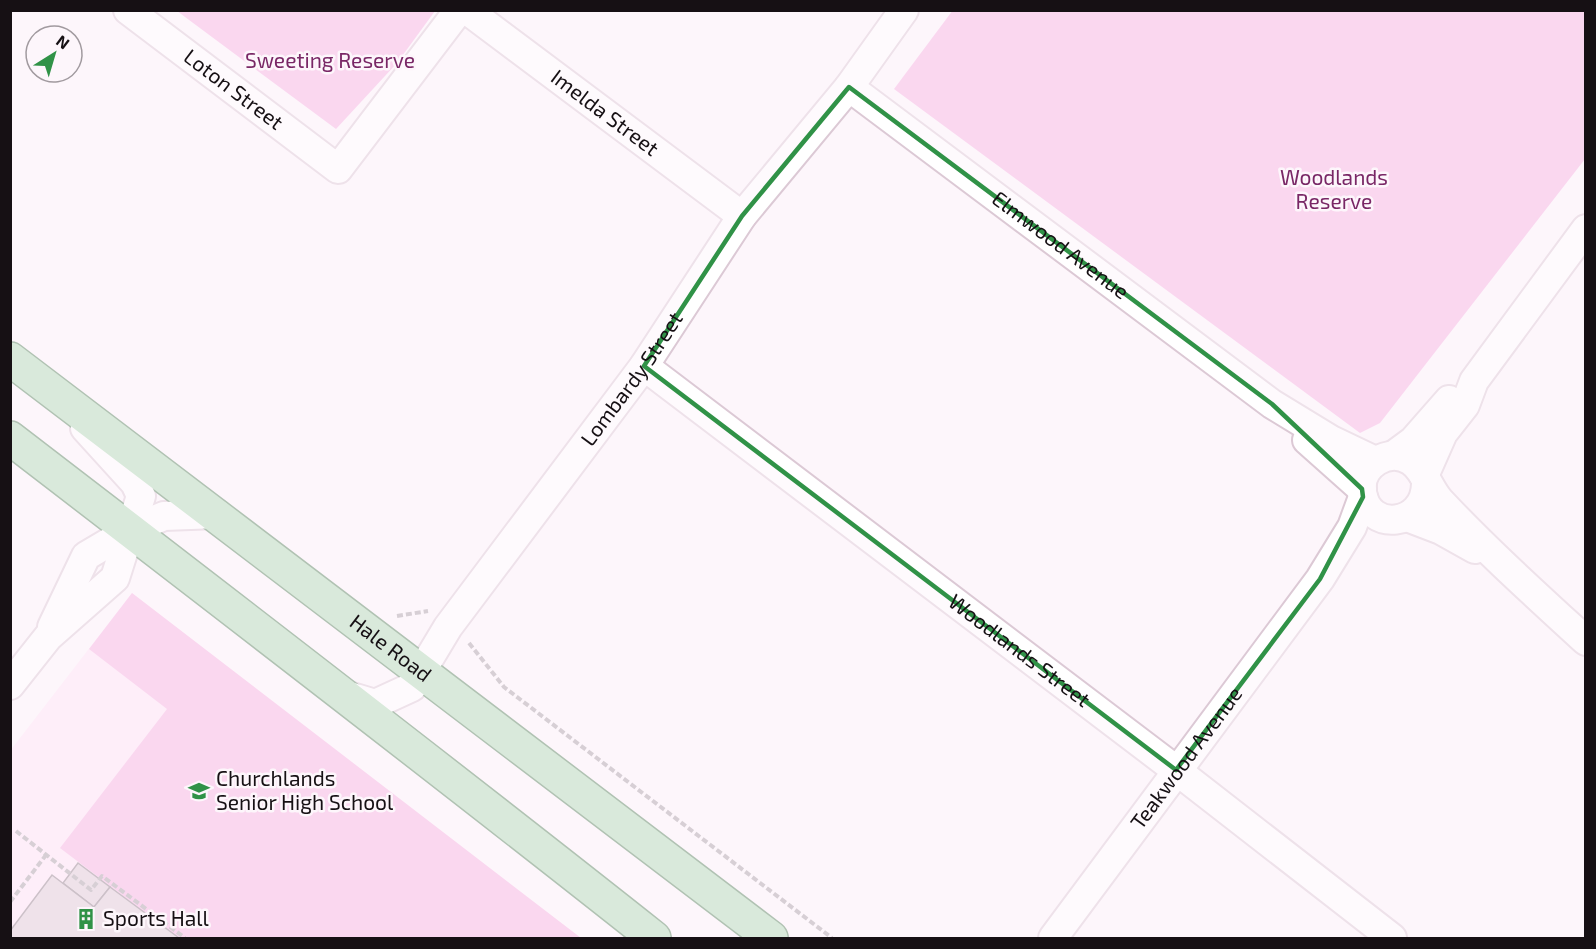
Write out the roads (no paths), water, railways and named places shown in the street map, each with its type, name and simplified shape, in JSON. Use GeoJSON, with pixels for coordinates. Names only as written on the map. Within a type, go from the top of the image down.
{"type":"FeatureCollection","features":[{"type":"Feature","properties":{"kind":"main road","name":"Hale Road"},"geometry":{"type":"LineString","coordinates":[[10,359],[217,514],[771,939]]}},
{"type":"Feature","properties":{"kind":"main road"},"geometry":{"type":"LineString","coordinates":[[10,438],[338,693],[439,767],[654,939]]}},
{"type":"Feature","properties":{"kind":"street","name":"Loton Street"},"geometry":{"type":"LineString","coordinates":[[128,10],[338,169],[459,10]]}},
{"type":"Feature","properties":{"kind":"street","name":"Imelda Street"},"geometry":{"type":"LineString","coordinates":[[467,10],[742,216]]}},
{"type":"Feature","properties":{"kind":"street","name":"Lombardy Street"},"geometry":{"type":"LineString","coordinates":[[338,693],[375,704],[412,687],[448,627],[644,366],[742,216],[849,87],[904,10]]}},
{"type":"Feature","properties":{"kind":"street","name":"Elmwood Avenue"},"geometry":{"type":"LineString","coordinates":[[849,87],[1272,404],[1331,440],[1385,458],[1414,462],[1425,480],[1501,562],[1586,641]]}},
{"type":"Feature","properties":{"kind":"street"},"geometry":{"type":"LineString","coordinates":[[1404,518],[1424,501],[1425,480],[1443,433],[1465,405],[1474,381],[1586,229]]}},
{"type":"Feature","properties":{"kind":"street","name":"Woodlands Street"},"geometry":{"type":"LineString","coordinates":[[644,366],[1176,770],[1392,939]]}},
{"type":"Feature","properties":{"kind":"street"},"geometry":{"type":"LineString","coordinates":[[1362,493],[1365,473],[1413,441],[1450,399],[1474,381]]}},
{"type":"Feature","properties":{"kind":"street"},"geometry":{"type":"LineString","coordinates":[[52,391],[135,483],[141,496],[130,530]]}},
{"type":"Feature","properties":{"kind":"street","name":"Elmwood Avenue"},"geometry":{"type":"LineString","coordinates":[[1272,404],[1289,425],[1362,493],[1371,510],[1384,518],[1404,518],[1441,530],[1501,562]]}},
{"type":"Feature","properties":{"kind":"street","name":"Teakwood Avenue"},"geometry":{"type":"LineString","coordinates":[[1053,939],[1176,770],[1320,579],[1352,526],[1362,493]]}},
{"type":"Feature","properties":{"kind":"street"},"geometry":{"type":"LineString","coordinates":[[10,685],[48,637],[86,556],[130,530],[165,516],[217,514]]}},
{"type":"Feature","properties":{"kind":"street","name":"Teakwood Avenue"},"geometry":{"type":"LineString","coordinates":[[1320,579],[1369,538],[1404,518]]}},
{"type":"Feature","properties":{"kind":"place","name":"Churchlands Senior High School"},"geometry":{"type":"Point","coordinates":[199,791]}},
{"type":"Feature","properties":{"kind":"place","name":"Sports Hall"},"geometry":{"type":"Point","coordinates":[86,919]}},
{"type":"Feature","properties":{"kind":"park label","name":"Sweeting Reserve"},"geometry":{"type":"Point","coordinates":[330,61]}},
{"type":"Feature","properties":{"kind":"park label","name":"Woodlands Reserve"},"geometry":{"type":"Point","coordinates":[1334,190]}}]}
